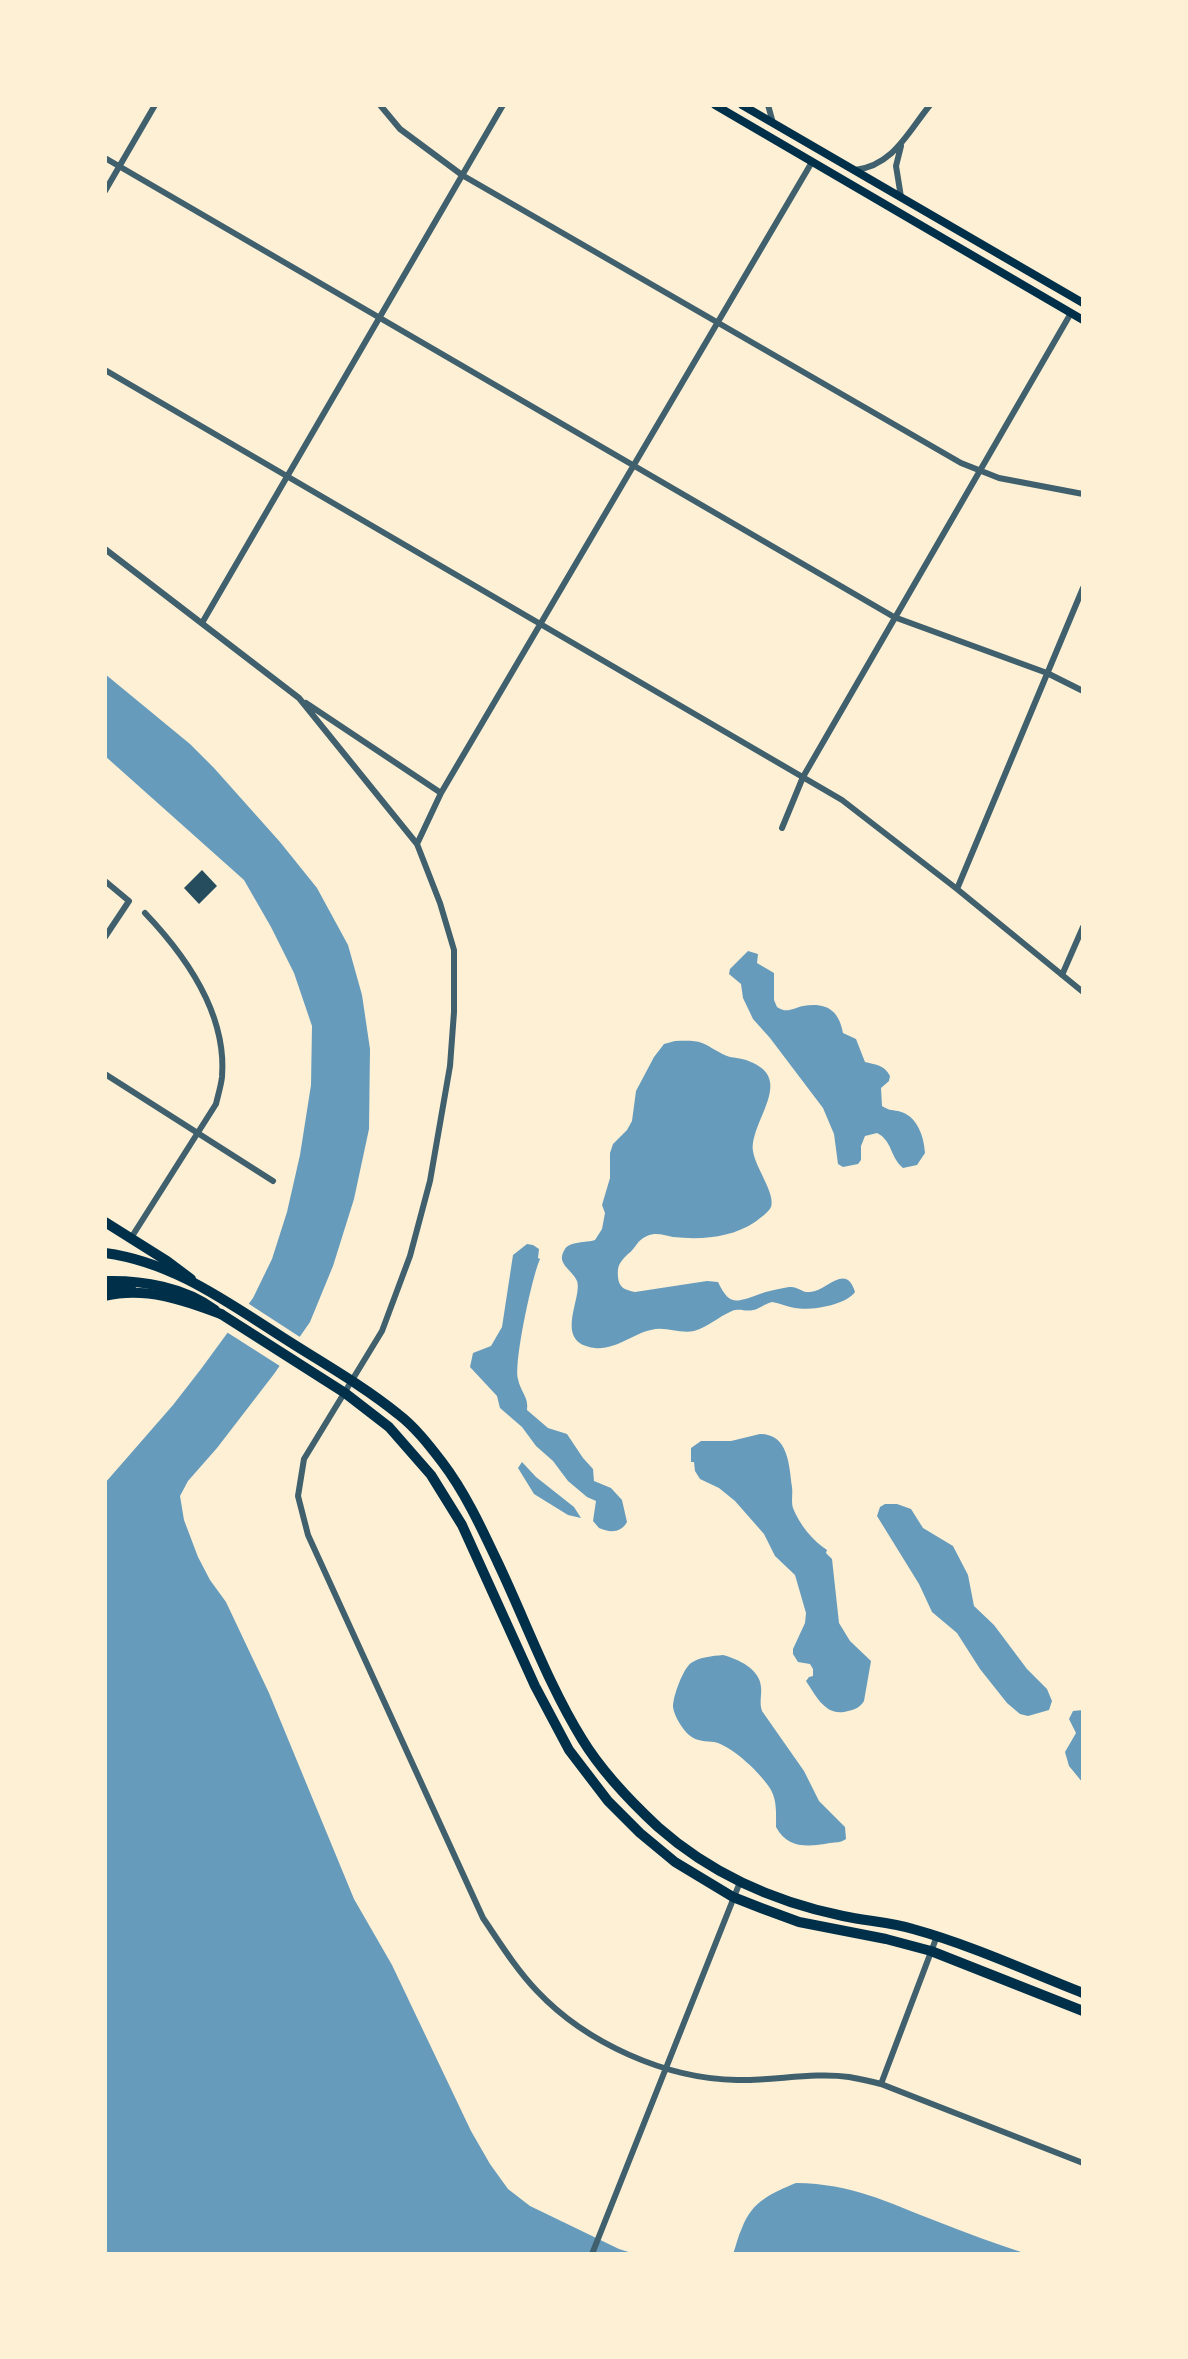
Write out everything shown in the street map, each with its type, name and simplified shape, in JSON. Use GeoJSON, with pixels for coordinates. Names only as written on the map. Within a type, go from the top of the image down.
{"type":"FeatureCollection","features":[{"type":"Feature","properties":{"kind":"highway"},"geometry":{"type":"LineString","coordinates":[[105,1296],[124,1293],[159,1295],[187,1301],[221,1314]]}},
{"type":"Feature","properties":{"kind":"main road"},"geometry":{"type":"LineString","coordinates":[[715,105],[1083,320]]}},
{"type":"Feature","properties":{"kind":"main road"},"geometry":{"type":"LineString","coordinates":[[742,105],[1083,303]]}},
{"type":"Feature","properties":{"kind":"main road"},"geometry":{"type":"LineString","coordinates":[[105,1222],[352,1382],[399,1414],[414,1429],[444,1465],[478,1520],[550,1680],[582,1740],[621,1791],[660,1828],[709,1864],[740,1882],[803,1906],[845,1917],[889,1923],[937,1936],[1083,1993]]}},
{"type":"Feature","properties":{"kind":"main road"},"geometry":{"type":"LineString","coordinates":[[105,1253],[147,1262],[197,1284]]}},
{"type":"Feature","properties":{"kind":"main road"},"geometry":{"type":"LineString","coordinates":[[105,1281],[136,1281],[204,1302],[345,1393],[389,1427],[431,1475],[462,1525],[535,1686],[569,1749],[608,1801],[640,1833],[675,1862],[733,1897],[799,1922],[931,1951],[1083,2011]]}},
{"type":"Feature","properties":{"kind":"main road"},"geometry":{"type":"LineString","coordinates":[[105,1289],[166,1289]]}},
{"type":"Feature","properties":{"kind":"street"},"geometry":{"type":"LineString","coordinates":[[105,191],[155,105]]}},
{"type":"Feature","properties":{"kind":"street"},"geometry":{"type":"LineString","coordinates":[[380,105],[400,129],[462,175],[928,444],[980,472],[1083,494]]}},
{"type":"Feature","properties":{"kind":"street"},"geometry":{"type":"LineString","coordinates":[[202,622],[503,105]]}},
{"type":"Feature","properties":{"kind":"street"},"geometry":{"type":"LineString","coordinates":[[768,105],[773,123]]}},
{"type":"Feature","properties":{"kind":"street"},"geometry":{"type":"LineString","coordinates":[[855,170],[880,163],[901,144],[929,105]]}},
{"type":"Feature","properties":{"kind":"street"},"geometry":{"type":"LineString","coordinates":[[901,144],[896,166],[901,197]]}},
{"type":"Feature","properties":{"kind":"street"},"geometry":{"type":"LineString","coordinates":[[105,158],[894,617],[1047,673],[1083,691]]}},
{"type":"Feature","properties":{"kind":"street"},"geometry":{"type":"LineString","coordinates":[[417,844],[441,793],[812,162]]}},
{"type":"Feature","properties":{"kind":"street"},"geometry":{"type":"LineString","coordinates":[[782,828],[803,777],[1071,313]]}},
{"type":"Feature","properties":{"kind":"street"},"geometry":{"type":"LineString","coordinates":[[105,370],[842,800],[1083,992]]}},
{"type":"Feature","properties":{"kind":"street"},"geometry":{"type":"LineString","coordinates":[[105,549],[299,698],[441,793]]}},
{"type":"Feature","properties":{"kind":"street"},"geometry":{"type":"LineString","coordinates":[[957,889],[1083,588]]}},
{"type":"Feature","properties":{"kind":"street"},"geometry":{"type":"LineString","coordinates":[[299,698],[417,844],[440,903],[454,950],[454,1012],[450,1066],[430,1181],[410,1256],[382,1331],[304,1460],[298,1496],[308,1535],[483,1918],[512,1962],[537,1992],[559,2012],[598,2039],[637,2058],[666,2068],[735,2080],[848,2077],[881,2084],[1083,2163]]}},
{"type":"Feature","properties":{"kind":"street"},"geometry":{"type":"LineString","coordinates":[[105,881],[129,901],[105,937]]}},
{"type":"Feature","properties":{"kind":"street"},"geometry":{"type":"LineString","coordinates":[[131,1238],[216,1104],[222,1078],[221,1048],[213,1016],[196,979],[168,937],[145,913]]}},
{"type":"Feature","properties":{"kind":"street"},"geometry":{"type":"LineString","coordinates":[[1062,975],[1083,927]]}},
{"type":"Feature","properties":{"kind":"street"},"geometry":{"type":"LineString","coordinates":[[105,1074],[273,1181]]}},
{"type":"Feature","properties":{"kind":"street"},"geometry":{"type":"LineString","coordinates":[[592,2254],[740,1882]]}},
{"type":"Feature","properties":{"kind":"street"},"geometry":{"type":"LineString","coordinates":[[881,2084],[937,1936]]}},
{"type":"Feature","properties":{"kind":"water"},"geometry":{"type":"Polygon","coordinates":[[[105,674],[190,744],[214,768],[317,888],[348,945],[362,995],[370,1049],[369,1129],[354,1199],[333,1266],[310,1322],[274,1374],[188,1481],[180,1496],[184,1520],[198,1557],[226,1602],[269,1693],[354,1899],[392,1965],[471,2131],[490,2164],[508,2189],[530,2206],[619,2249],[635,2254],[105,2254],[105,1483],[201,1369],[253,1298],[272,1259],[287,1212],[300,1155],[311,1085],[312,1026],[294,973],[244,880],[105,756],[105,674]]]}},
{"type":"Feature","properties":{"kind":"water"},"geometry":{"type":"Polygon","coordinates":[[[748,951],[758,954],[757,963],[774,973],[774,1000],[777,1007],[787,1010],[818,1005],[830,1009],[835,1013],[843,1033],[856,1039],[865,1062],[880,1066],[888,1072],[889,1081],[881,1088],[882,1106],[905,1113],[918,1127],[925,1153],[917,1165],[903,1168],[886,1140],[877,1133],[865,1136],[858,1164],[843,1167],[838,1164],[834,1134],[823,1108],[753,1019],[743,998],[741,984],[729,974],[730,969],[748,951]]]}},
{"type":"Feature","properties":{"kind":"water"},"geometry":{"type":"Polygon","coordinates":[[[675,1041],[699,1042],[730,1057],[749,1061],[764,1070],[769,1079],[770,1090],[754,1139],[753,1151],[771,1195],[771,1207],[755,1222],[726,1235],[694,1238],[657,1234],[644,1238],[620,1264],[618,1277],[621,1286],[635,1292],[707,1281],[718,1282],[729,1298],[743,1300],[789,1287],[810,1292],[836,1280],[847,1279],[855,1292],[844,1300],[819,1308],[802,1309],[772,1302],[755,1310],[732,1311],[694,1331],[656,1329],[610,1347],[595,1348],[582,1344],[575,1338],[572,1319],[577,1281],[563,1263],[562,1254],[567,1246],[595,1240],[602,1229],[605,1213],[602,1205],[610,1178],[610,1153],[613,1144],[632,1121],[636,1091],[654,1057],[664,1044],[675,1041]]]}},
{"type":"Feature","properties":{"kind":"water"},"geometry":{"type":"Polygon","coordinates":[[[527,1244],[539,1249],[540,1259],[528,1300],[517,1369],[527,1401],[527,1410],[548,1428],[567,1434],[593,1469],[594,1481],[611,1488],[622,1500],[627,1522],[618,1530],[607,1531],[599,1528],[593,1521],[596,1501],[568,1481],[522,1427],[500,1408],[497,1396],[470,1367],[473,1353],[491,1346],[502,1327],[513,1255],[527,1244]]]}},
{"type":"Feature","properties":{"kind":"water"},"geometry":{"type":"Polygon","coordinates":[[[760,1434],[777,1439],[786,1453],[792,1505],[807,1532],[827,1550],[826,1553],[832,1559],[839,1623],[850,1641],[871,1661],[864,1701],[853,1710],[837,1712],[826,1707],[806,1681],[813,1676],[810,1664],[798,1662],[793,1654],[806,1613],[795,1575],[775,1556],[764,1534],[735,1501],[719,1488],[700,1479],[694,1462],[691,1462],[691,1448],[701,1441],[731,1441],[760,1434]]]}},
{"type":"Feature","properties":{"kind":"water"},"geometry":{"type":"Polygon","coordinates":[[[522,1462],[536,1477],[574,1507],[581,1518],[568,1515],[534,1494],[518,1468],[522,1462]]]}},
{"type":"Feature","properties":{"kind":"water"},"geometry":{"type":"Polygon","coordinates":[[[897,1504],[911,1509],[923,1528],[953,1546],[968,1575],[974,1606],[994,1625],[1027,1669],[1047,1689],[1052,1701],[1049,1710],[1028,1716],[1020,1714],[1007,1703],[980,1669],[957,1633],[932,1612],[919,1584],[877,1516],[880,1507],[897,1504]]]}},
{"type":"Feature","properties":{"kind":"water"},"geometry":{"type":"Polygon","coordinates":[[[723,1655],[741,1662],[757,1675],[761,1687],[762,1711],[804,1771],[819,1801],[845,1827],[846,1839],[799,1845],[786,1839],[776,1827],[774,1799],[761,1776],[729,1749],[721,1744],[695,1739],[682,1726],[675,1714],[673,1702],[685,1671],[698,1659],[723,1655]]]}},
{"type":"Feature","properties":{"kind":"water"},"geometry":{"type":"Polygon","coordinates":[[[1083,1710],[1083,1783],[1069,1766],[1065,1752],[1076,1733],[1069,1719],[1073,1711],[1083,1710]]]}},
{"type":"Feature","properties":{"kind":"water"},"geometry":{"type":"Polygon","coordinates":[[[796,2183],[852,2190],[1027,2254],[733,2254],[751,2211],[771,2195],[796,2183]]]}},
{"type":"Feature","properties":{"kind":"pier"},"geometry":{"type":"Polygon","coordinates":[[[246,1302],[303,1339],[283,1368],[225,1331],[246,1302]]]}},
{"type":"Feature","properties":{"kind":"building"},"geometry":{"type":"Polygon","coordinates":[[[202,870],[217,886],[199,904],[184,888],[202,870]]]}}]}
